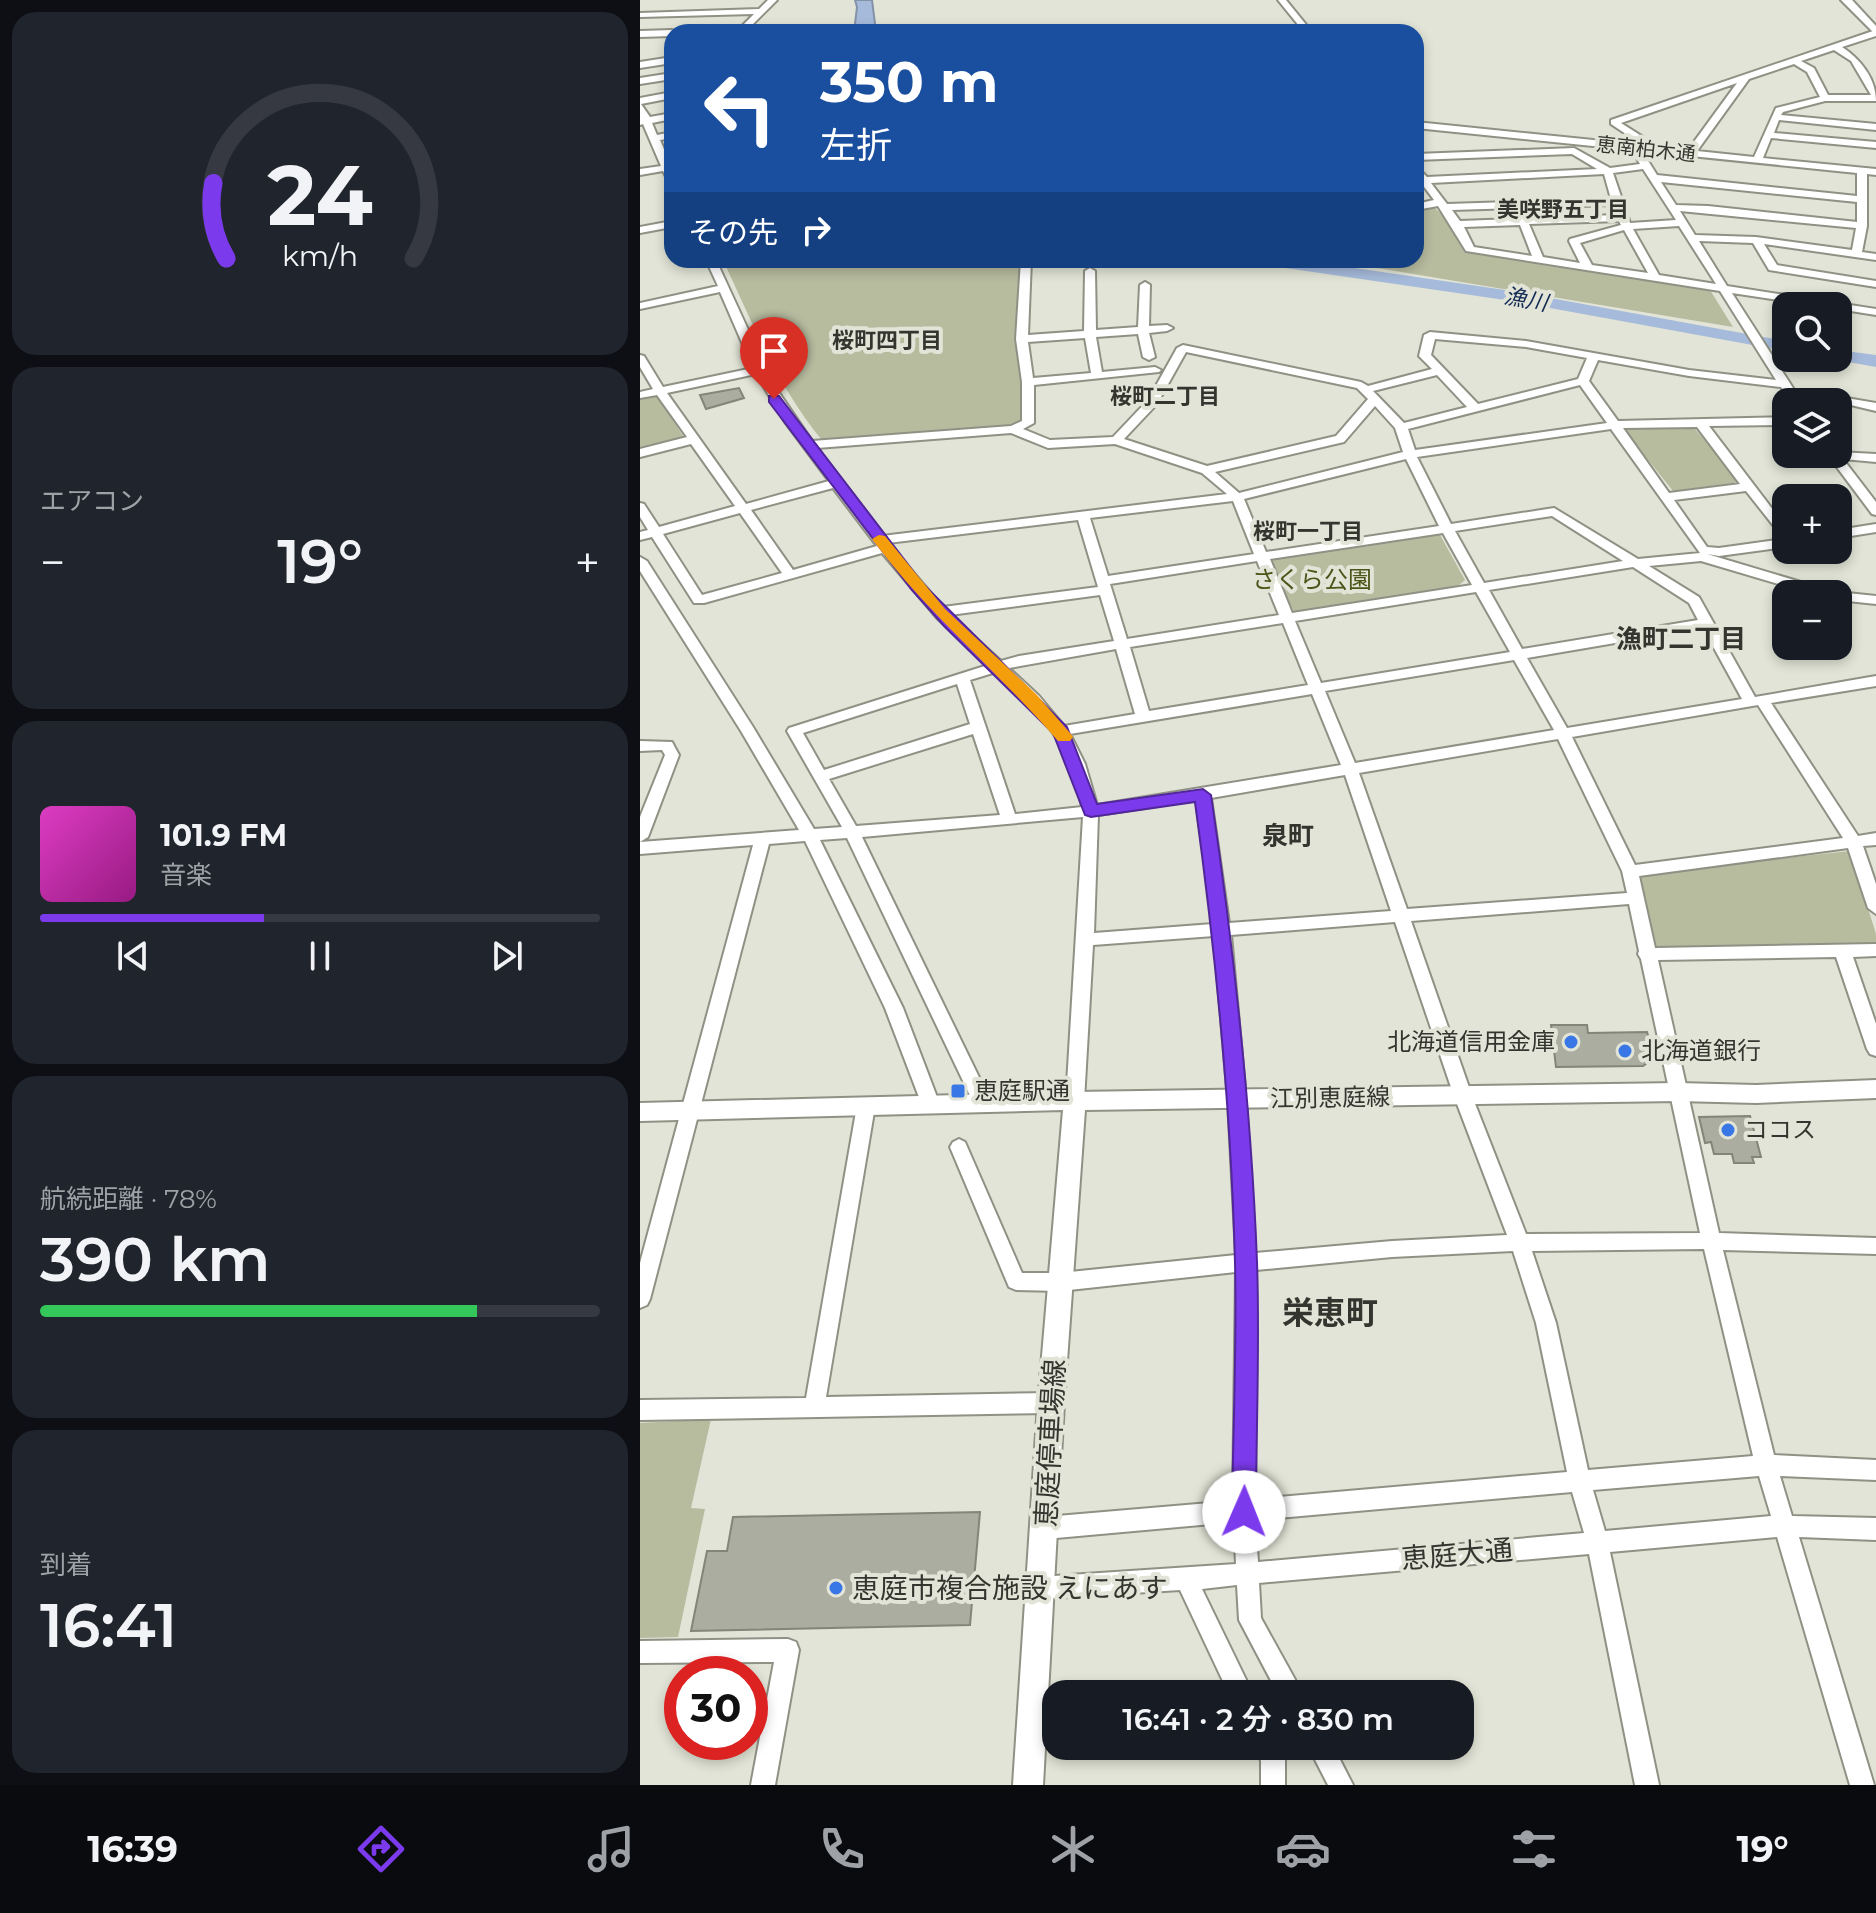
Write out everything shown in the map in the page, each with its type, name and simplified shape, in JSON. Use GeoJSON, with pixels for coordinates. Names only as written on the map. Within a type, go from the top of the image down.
{"type":"FeatureCollection","features":[{"type":"Feature","properties":{"kind":"main road"},"geometry":{"type":"LineString","coordinates":[[1846,0],[1876,32]]}},
{"type":"Feature","properties":{"kind":"main road"},"geometry":{"type":"LineString","coordinates":[[1856,0],[1876,19]]}},
{"type":"Feature","properties":{"kind":"main road","name":"江別恵庭線"},"geometry":{"type":"LineString","coordinates":[[640,1112],[1075,1101],[1678,1092],[1756,1094],[1876,1089]]}},
{"type":"Feature","properties":{"kind":"main road","name":"恵庭停車場線"},"geometry":{"type":"LineString","coordinates":[[1028,1785],[1051,1403],[1075,1101]]}},
{"type":"Feature","properties":{"kind":"street"},"geometry":{"type":"LineString","coordinates":[[645,15],[656,0]]}},
{"type":"Feature","properties":{"kind":"street"},"geometry":{"type":"LineString","coordinates":[[749,24],[773,0]]}},
{"type":"Feature","properties":{"kind":"street"},"geometry":{"type":"LineString","coordinates":[[1282,0],[1302,24]]}},
{"type":"Feature","properties":{"kind":"street"},"geometry":{"type":"LineString","coordinates":[[645,15],[764,11]]}},
{"type":"Feature","properties":{"kind":"street"},"geometry":{"type":"LineString","coordinates":[[1787,388],[1646,166],[1636,148],[1640,139],[1614,122],[1876,32]]}},
{"type":"Feature","properties":{"kind":"street"},"geometry":{"type":"LineString","coordinates":[[640,34],[664,33]]}},
{"type":"Feature","properties":{"kind":"street"},"geometry":{"type":"LineString","coordinates":[[1757,160],[1775,117],[1787,106],[1825,98],[1876,98],[1854,59],[1835,47]]}},
{"type":"Feature","properties":{"kind":"street"},"geometry":{"type":"LineString","coordinates":[[1793,60],[1811,70],[1825,98]]}},
{"type":"Feature","properties":{"kind":"street"},"geometry":{"type":"LineString","coordinates":[[640,65],[664,61]]}},
{"type":"Feature","properties":{"kind":"street"},"geometry":{"type":"LineString","coordinates":[[640,81],[664,77]]}},
{"type":"Feature","properties":{"kind":"street"},"geometry":{"type":"LineString","coordinates":[[1691,153],[1746,77]]}},
{"type":"Feature","properties":{"kind":"street"},"geometry":{"type":"LineString","coordinates":[[664,97],[640,104],[643,121],[664,157]]}},
{"type":"Feature","properties":{"kind":"street"},"geometry":{"type":"LineString","coordinates":[[643,121],[664,117]]}},
{"type":"Feature","properties":{"kind":"street"},"geometry":{"type":"LineString","coordinates":[[1775,117],[1876,127]]}},
{"type":"Feature","properties":{"kind":"street","name":"恵南柏木通"},"geometry":{"type":"LineString","coordinates":[[1424,126],[1876,172]]}},
{"type":"Feature","properties":{"kind":"street"},"geometry":{"type":"LineString","coordinates":[[1424,137],[1452,136],[1452,128]]}},
{"type":"Feature","properties":{"kind":"street"},"geometry":{"type":"LineString","coordinates":[[1768,135],[1876,145]]}},
{"type":"Feature","properties":{"kind":"street"},"geometry":{"type":"LineString","coordinates":[[653,139],[664,137]]}},
{"type":"Feature","properties":{"kind":"street"},"geometry":{"type":"LineString","coordinates":[[1424,157],[1574,151],[1608,171],[1615,202],[1655,277]]}},
{"type":"Feature","properties":{"kind":"street"},"geometry":{"type":"LineString","coordinates":[[640,172],[664,163]]}},
{"type":"Feature","properties":{"kind":"street"},"geometry":{"type":"LineString","coordinates":[[1424,180],[1608,171],[1646,166]]}},
{"type":"Feature","properties":{"kind":"street"},"geometry":{"type":"LineString","coordinates":[[1856,254],[1862,226],[1862,171]]}},
{"type":"Feature","properties":{"kind":"street"},"geometry":{"type":"LineString","coordinates":[[1654,178],[1863,200]]}},
{"type":"Feature","properties":{"kind":"street"},"geometry":{"type":"LineString","coordinates":[[1424,180],[1457,224],[1470,249],[1655,277],[1724,291],[1772,295]]}},
{"type":"Feature","properties":{"kind":"street"},"geometry":{"type":"LineString","coordinates":[[1424,206],[1615,202]]}},
{"type":"Feature","properties":{"kind":"street"},"geometry":{"type":"LineString","coordinates":[[1672,208],[1862,226]]}},
{"type":"Feature","properties":{"kind":"street"},"geometry":{"type":"LineString","coordinates":[[1457,224],[1523,221],[1682,223]]}},
{"type":"Feature","properties":{"kind":"street"},"geometry":{"type":"LineString","coordinates":[[1523,221],[1539,259]]}},
{"type":"Feature","properties":{"kind":"street"},"geometry":{"type":"LineString","coordinates":[[1587,266],[1574,241],[1624,222]]}},
{"type":"Feature","properties":{"kind":"street"},"geometry":{"type":"LineString","coordinates":[[640,230],[664,226]]}},
{"type":"Feature","properties":{"kind":"street"},"geometry":{"type":"LineString","coordinates":[[1692,238],[1756,240],[1876,257]]}},
{"type":"Feature","properties":{"kind":"street"},"geometry":{"type":"LineString","coordinates":[[1756,240],[1773,268],[1766,294]]}},
{"type":"Feature","properties":{"kind":"street"},"geometry":{"type":"LineString","coordinates":[[715,268],[774,399],[808,445],[883,544],[940,612],[1061,731],[1091,811],[1075,1101]]}},
{"type":"Feature","properties":{"kind":"street"},"geometry":{"type":"LineString","coordinates":[[808,445],[1013,429],[1028,423],[1028,382],[1022,339],[1026,268]]}},
{"type":"Feature","properties":{"kind":"street"},"geometry":{"type":"LineString","coordinates":[[1773,268],[1876,284]]}},
{"type":"Feature","properties":{"kind":"street"},"geometry":{"type":"LineString","coordinates":[[1090,271],[1090,334],[1097,376]]}},
{"type":"Feature","properties":{"kind":"street"},"geometry":{"type":"LineString","coordinates":[[1145,285],[1143,331],[1149,357]]}},
{"type":"Feature","properties":{"kind":"street"},"geometry":{"type":"LineString","coordinates":[[640,306],[725,288]]}},
{"type":"Feature","properties":{"kind":"street"},"geometry":{"type":"LineString","coordinates":[[1852,308],[1876,312]]}},
{"type":"Feature","properties":{"kind":"street"},"geometry":{"type":"LineString","coordinates":[[1022,339],[1167,328]]}},
{"type":"Feature","properties":{"kind":"street"},"geometry":{"type":"LineString","coordinates":[[1475,408],[1425,356],[1430,335],[1526,344],[1689,373],[1782,380]]}},
{"type":"Feature","properties":{"kind":"street"},"geometry":{"type":"LineString","coordinates":[[1116,440],[1153,402],[1183,348],[1361,385],[1401,427],[1410,454],[1447,528],[1563,734],[1630,871],[1711,1239],[1766,1465],[1862,1785]]}},
{"type":"Feature","properties":{"kind":"street"},"geometry":{"type":"LineString","coordinates":[[1583,381],[1594,356]]}},
{"type":"Feature","properties":{"kind":"street"},"geometry":{"type":"LineString","coordinates":[[640,358],[790,575]]}},
{"type":"Feature","properties":{"kind":"street"},"geometry":{"type":"LineString","coordinates":[[640,395],[760,370]]}},
{"type":"Feature","properties":{"kind":"street"},"geometry":{"type":"LineString","coordinates":[[1028,382],[1155,370]]}},
{"type":"Feature","properties":{"kind":"street"},"geometry":{"type":"LineString","coordinates":[[1206,470],[1340,439],[1370,395],[1439,371]]}},
{"type":"Feature","properties":{"kind":"street"},"geometry":{"type":"LineString","coordinates":[[1401,427],[1583,381]]}},
{"type":"Feature","properties":{"kind":"street"},"geometry":{"type":"LineString","coordinates":[[1583,381],[1703,550],[1719,552],[1772,545]]}},
{"type":"Feature","properties":{"kind":"street"},"geometry":{"type":"LineString","coordinates":[[1852,402],[1876,407]]}},
{"type":"Feature","properties":{"kind":"street"},"geometry":{"type":"LineString","coordinates":[[640,507],[699,600],[790,575],[883,544],[1083,515],[1237,497],[1410,454],[1615,425],[1772,421]]}},
{"type":"Feature","properties":{"kind":"street"},"geometry":{"type":"LineString","coordinates":[[1701,424],[1772,517]]}},
{"type":"Feature","properties":{"kind":"street"},"geometry":{"type":"LineString","coordinates":[[1013,429],[1048,444],[1116,440],[1206,470],[1237,497],[1351,771],[1463,1096],[1520,1243],[1546,1323],[1580,1483],[1597,1542],[1647,1785]]}},
{"type":"Feature","properties":{"kind":"street"},"geometry":{"type":"LineString","coordinates":[[640,453],[695,439]]}},
{"type":"Feature","properties":{"kind":"street"},"geometry":{"type":"LineString","coordinates":[[1852,455],[1876,458]]}},
{"type":"Feature","properties":{"kind":"street"},"geometry":{"type":"LineString","coordinates":[[1844,468],[1876,511]]}},
{"type":"Feature","properties":{"kind":"street"},"geometry":{"type":"LineString","coordinates":[[640,536],[837,483]]}},
{"type":"Feature","properties":{"kind":"street"},"geometry":{"type":"LineString","coordinates":[[1666,497],[1749,487]]}},
{"type":"Feature","properties":{"kind":"street"},"geometry":{"type":"LineString","coordinates":[[940,612],[1554,512],[1694,600],[1756,702],[1854,842],[1876,908]]}},
{"type":"Feature","properties":{"kind":"street"},"geometry":{"type":"LineString","coordinates":[[1083,515],[1143,715]]}},
{"type":"Feature","properties":{"kind":"street"},"geometry":{"type":"LineString","coordinates":[[1852,532],[1876,528]]}},
{"type":"Feature","properties":{"kind":"street"},"geometry":{"type":"LineString","coordinates":[[983,1104],[852,832],[794,731],[1019,660],[1636,563],[1702,557],[1779,580]]}},
{"type":"Feature","properties":{"kind":"street"},"geometry":{"type":"LineString","coordinates":[[640,561],[748,730],[811,837],[894,1008],[931,1105]]}},
{"type":"Feature","properties":{"kind":"street"},"geometry":{"type":"LineString","coordinates":[[1852,597],[1876,600]]}},
{"type":"Feature","properties":{"kind":"street"},"geometry":{"type":"LineString","coordinates":[[1061,731],[1707,623]]}},
{"type":"Feature","properties":{"kind":"street"},"geometry":{"type":"LineString","coordinates":[[962,678],[1009,820]]}},
{"type":"Feature","properties":{"kind":"street"},"geometry":{"type":"LineString","coordinates":[[640,848],[811,837],[1091,811],[1351,771],[1876,681]]}},
{"type":"Feature","properties":{"kind":"street"},"geometry":{"type":"LineString","coordinates":[[821,776],[978,727]]}},
{"type":"Feature","properties":{"kind":"street"},"geometry":{"type":"LineString","coordinates":[[640,746],[667,745],[672,755],[640,837]]}},
{"type":"Feature","properties":{"kind":"street"},"geometry":{"type":"LineString","coordinates":[[1203,795],[1222,931],[1237,1100],[1246,1264],[1244,1512],[1250,1620],[1283,1680]]}},
{"type":"Feature","properties":{"kind":"street"},"geometry":{"type":"LineString","coordinates":[[1630,871],[1876,839]]}},
{"type":"Feature","properties":{"kind":"street"},"geometry":{"type":"LineString","coordinates":[[640,1299],[762,840]]}},
{"type":"Feature","properties":{"kind":"street"},"geometry":{"type":"LineString","coordinates":[[1083,940],[1635,898]]}},
{"type":"Feature","properties":{"kind":"street"},"geometry":{"type":"LineString","coordinates":[[1842,950],[1876,1049]]}},
{"type":"Feature","properties":{"kind":"street"},"geometry":{"type":"LineString","coordinates":[[1646,954],[1876,950]]}},
{"type":"Feature","properties":{"kind":"street"},"geometry":{"type":"LineString","coordinates":[[814,1409],[866,1106]]}},
{"type":"Feature","properties":{"kind":"street"},"geometry":{"type":"LineString","coordinates":[[959,1147],[1016,1281],[1060,1282],[1390,1249],[1520,1243],[1711,1239],[1876,1246]]}},
{"type":"Feature","properties":{"kind":"street"},"geometry":{"type":"LineString","coordinates":[[640,1410],[1051,1403]]}},
{"type":"Feature","properties":{"kind":"street"},"geometry":{"type":"LineString","coordinates":[[1045,1528],[1766,1465],[1876,1470]]}},
{"type":"Feature","properties":{"kind":"street","name":"恵庭大通"},"geometry":{"type":"LineString","coordinates":[[1039,1588],[1186,1579],[1782,1526],[1876,1529]]}},
{"type":"Feature","properties":{"kind":"street"},"geometry":{"type":"LineString","coordinates":[[1186,1579],[1234,1680]]}},
{"type":"Feature","properties":{"kind":"street"},"geometry":{"type":"LineString","coordinates":[[640,1652],[788,1650],[763,1785]]}},
{"type":"Feature","properties":{"kind":"street"},"geometry":{"type":"LineString","coordinates":[[1273,1760],[1273,1785]]}},
{"type":"Feature","properties":{"kind":"street"},"geometry":{"type":"LineString","coordinates":[[1328,1760],[1341,1785]]}},
{"type":"Feature","properties":{"kind":"green space"},"geometry":{"type":"Polygon","coordinates":[[[1434,207],[1450,222],[1465,252],[1710,290],[1733,327],[1377,268],[1424,268],[1424,209],[1434,207]]]}},
{"type":"Feature","properties":{"kind":"green space"},"geometry":{"type":"Polygon","coordinates":[[[727,268],[1020,268],[1015,341],[1025,381],[1021,421],[1012,426],[822,440],[792,398],[755,330],[727,268]]]}},
{"type":"Feature","properties":{"kind":"green space"},"geometry":{"type":"Polygon","coordinates":[[[657,396],[685,439],[640,450],[640,398],[657,396]]]}},
{"type":"Feature","properties":{"kind":"green space"},"geometry":{"type":"Polygon","coordinates":[[[1630,428],[1695,429],[1739,480],[1673,491],[1625,431],[1630,428]]]}},
{"type":"Feature","properties":{"kind":"green space","name":"さくら公園"},"geometry":{"type":"Polygon","coordinates":[[[1439,533],[1465,580],[1458,586],[1294,612],[1268,558],[1439,533]]]}},
{"type":"Feature","properties":{"kind":"green space"},"geometry":{"type":"Polygon","coordinates":[[[1850,851],[1876,934],[1876,945],[1662,949],[1653,944],[1639,874],[1850,851]]]}},
{"type":"Feature","properties":{"kind":"green space"},"geometry":{"type":"Polygon","coordinates":[[[711,1419],[691,1508],[705,1509],[678,1637],[640,1638],[640,1423],[711,1419]]]}},
{"type":"Feature","properties":{"kind":"water"},"geometry":{"type":"Polygon","coordinates":[[[855,0],[872,0],[875,24],[855,24],[855,0]]]}},
{"type":"Feature","properties":{"kind":"building"},"geometry":{"type":"Polygon","coordinates":[[[739,388],[744,398],[706,409],[700,395],[739,388]]]}},
{"type":"Feature","properties":{"kind":"building"},"geometry":{"type":"Polygon","coordinates":[[[1551,1025],[1587,1025],[1588,1033],[1647,1032],[1656,1049],[1656,1057],[1643,1066],[1556,1067],[1551,1025]]]}},
{"type":"Feature","properties":{"kind":"building","name":"ココス"},"geometry":{"type":"Polygon","coordinates":[[[1750,1116],[1761,1157],[1752,1157],[1754,1163],[1734,1163],[1732,1154],[1714,1154],[1711,1142],[1705,1143],[1699,1117],[1750,1116]]]}},
{"type":"Feature","properties":{"kind":"building","name":"恵庭市複合施設 えにあす"},"geometry":{"type":"Polygon","coordinates":[[[980,1512],[970,1625],[691,1631],[707,1551],[727,1551],[733,1517],[980,1512]]]}},
{"type":"Feature","properties":{"kind":"waterway","name":"漁川"},"geometry":{"type":"LineString","coordinates":[[1320,268],[1512,296],[1772,343]]}},
{"type":"Feature","properties":{"kind":"waterway","name":"漁川"},"geometry":{"type":"LineString","coordinates":[[1852,357],[1876,361]]}},
{"type":"Feature","properties":{"kind":"slow traffic"},"geometry":{"type":"LineString","coordinates":[[879,539],[940,612],[1050,718],[1064,737]]}},
{"type":"Feature","properties":{"kind":"place","name":"北海道信用金庫"},"geometry":{"type":"Point","coordinates":[1571,1042]}},
{"type":"Feature","properties":{"kind":"place","name":"北海道銀行"},"geometry":{"type":"Point","coordinates":[1625,1051]}},
{"type":"Feature","properties":{"kind":"place","name":"恵庭駅通"},"geometry":{"type":"Point","coordinates":[958,1091]}},
{"type":"Feature","properties":{"kind":"place","name":"ココス"},"geometry":{"type":"Point","coordinates":[1728,1130]}},
{"type":"Feature","properties":{"kind":"place","name":"恵庭市複合施設 えにあす"},"geometry":{"type":"Point","coordinates":[836,1588]}},
{"type":"Feature","properties":{"kind":"district","name":"美咲野五丁目"},"geometry":{"type":"Point","coordinates":[1563,209]}},
{"type":"Feature","properties":{"kind":"district","name":"桜町四丁目"},"geometry":{"type":"Point","coordinates":[887,340]}},
{"type":"Feature","properties":{"kind":"district","name":"桜町二丁目"},"geometry":{"type":"Point","coordinates":[1165,396]}},
{"type":"Feature","properties":{"kind":"district","name":"桜町一丁目"},"geometry":{"type":"Point","coordinates":[1308,531]}},
{"type":"Feature","properties":{"kind":"district","name":"漁町二丁目"},"geometry":{"type":"Point","coordinates":[1681,639]}},
{"type":"Feature","properties":{"kind":"district","name":"泉町"},"geometry":{"type":"Point","coordinates":[1288,836]}},
{"type":"Feature","properties":{"kind":"district","name":"栄恵町"},"geometry":{"type":"Point","coordinates":[1330,1313]}},
{"type":"Feature","properties":{"kind":"route"},"geometry":{"type":"LineString","coordinates":[[774,399],[917,587],[1061,731],[1091,811],[1203,795],[1222,931],[1237,1100],[1246,1264],[1244,1512]]}}]}
